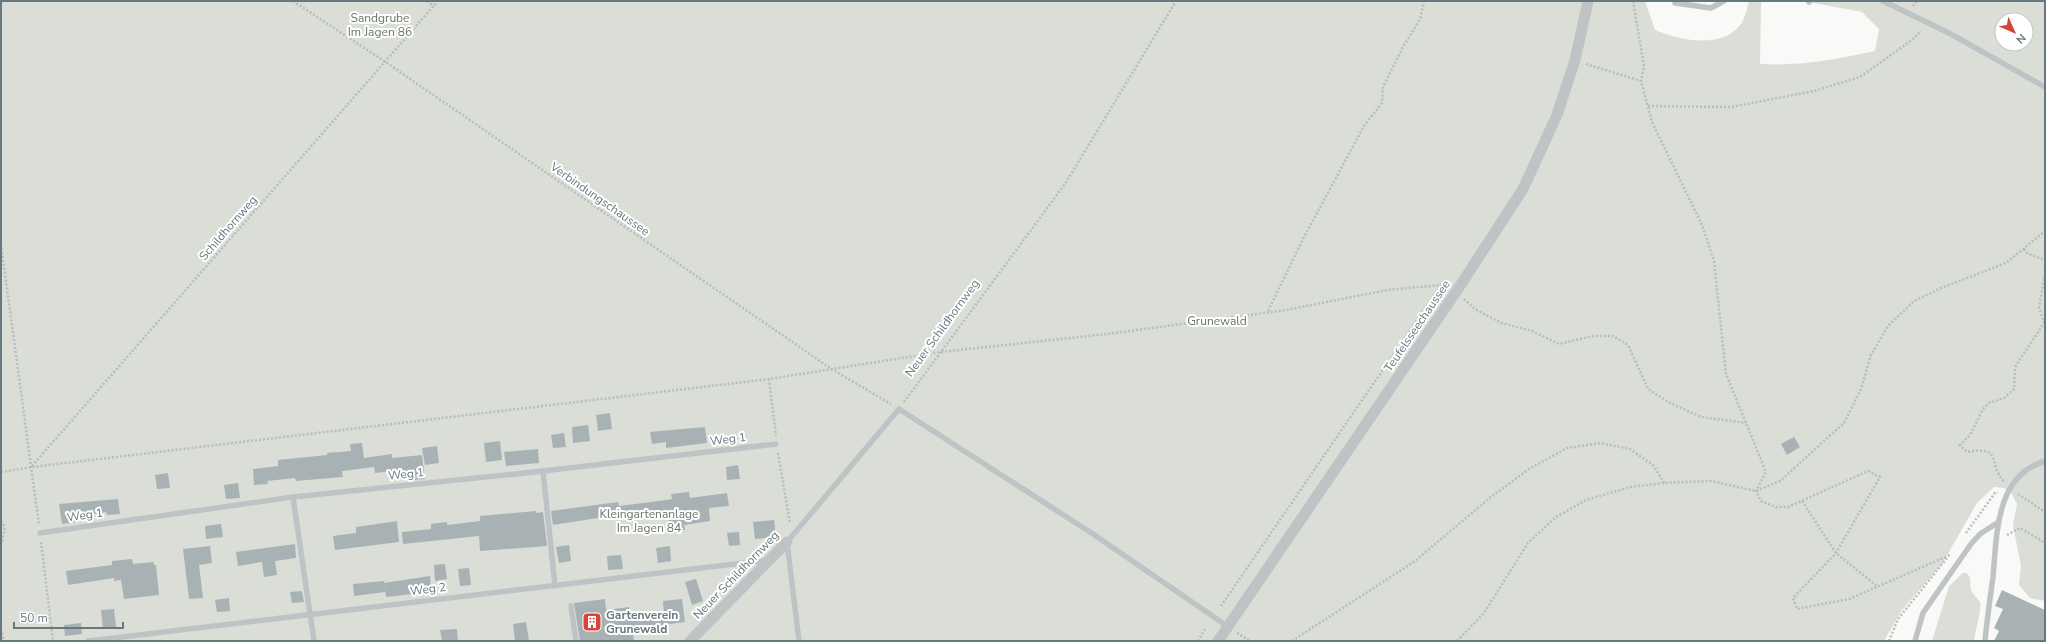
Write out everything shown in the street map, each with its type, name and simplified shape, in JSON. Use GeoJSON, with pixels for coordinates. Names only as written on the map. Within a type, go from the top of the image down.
{"type":"FeatureCollection","features":[{"type":"Feature","properties":{"kind":"street","name":"Teufelsseechaussee"},"geometry":{"type":"LineString","coordinates":[[1218,641],[1505,218],[1538,160],[1557,115],[1575,60],[1588,1]]}},
{"type":"Feature","properties":{"kind":"street","name":"Neuer Schildhornweg"},"geometry":{"type":"LineString","coordinates":[[690,641],[787,542]]}},
{"type":"Feature","properties":{"kind":"lane"},"geometry":{"type":"LineString","coordinates":[[1675,3],[1711,8],[1724,1]]}},
{"type":"Feature","properties":{"kind":"lane"},"geometry":{"type":"LineString","coordinates":[[1883,1],[1929,23],[2011,66],[2045,87]]}},
{"type":"Feature","properties":{"kind":"lane"},"geometry":{"type":"LineString","coordinates":[[899,409],[1093,534],[1227,626]]}},
{"type":"Feature","properties":{"kind":"lane","name":"Neuer Schildhornweg"},"geometry":{"type":"LineString","coordinates":[[787,542],[899,409]]}},
{"type":"Feature","properties":{"kind":"lane","name":"Weg 1"},"geometry":{"type":"LineString","coordinates":[[40,533],[294,497],[543,471],[776,444]]}},
{"type":"Feature","properties":{"kind":"lane"},"geometry":{"type":"LineString","coordinates":[[1985,641],[1998,523],[2006,495],[2024,472],[2045,461]]}},
{"type":"Feature","properties":{"kind":"lane"},"geometry":{"type":"LineString","coordinates":[[543,471],[555,586]]}},
{"type":"Feature","properties":{"kind":"lane"},"geometry":{"type":"LineString","coordinates":[[294,497],[314,641]]}},
{"type":"Feature","properties":{"kind":"lane"},"geometry":{"type":"LineString","coordinates":[[1915,641],[1923,613],[1941,586],[1976,539],[1998,523]]}},
{"type":"Feature","properties":{"kind":"lane"},"geometry":{"type":"LineString","coordinates":[[787,542],[799,641]]}},
{"type":"Feature","properties":{"kind":"lane","name":"Weg 2"},"geometry":{"type":"LineString","coordinates":[[88,641],[770,560]]}},
{"type":"Feature","properties":{"kind":"lane"},"geometry":{"type":"LineString","coordinates":[[571,606],[576,641]]}},
{"type":"Feature","properties":{"kind":"path","name":"Verbindungschaussee"},"geometry":{"type":"LineString","coordinates":[[293,1],[384,61],[833,370],[899,409]]}},
{"type":"Feature","properties":{"kind":"path"},"geometry":{"type":"LineString","coordinates":[[427,1],[434,6]]}},
{"type":"Feature","properties":{"kind":"path","name":"Schildhornweg"},"geometry":{"type":"LineString","coordinates":[[32,467],[384,61],[438,1]]}},
{"type":"Feature","properties":{"kind":"path","name":"Neuer Schildhornweg"},"geometry":{"type":"LineString","coordinates":[[899,409],[1065,184],[1176,1]]}},
{"type":"Feature","properties":{"kind":"path"},"geometry":{"type":"LineString","coordinates":[[1268,312],[1313,219],[1364,126],[1382,103],[1383,87],[1403,47],[1420,18],[1424,1]]}},
{"type":"Feature","properties":{"kind":"path"},"geometry":{"type":"LineString","coordinates":[[1633,1],[1644,66],[1641,81],[1652,122],[1702,225],[1714,261],[1726,374],[1766,472],[1756,491],[1760,501],[1776,507],[1788,507],[1868,471],[1880,477],[1836,553],[1793,598],[1797,609],[1850,599],[1950,555]]}},
{"type":"Feature","properties":{"kind":"path"},"geometry":{"type":"LineString","coordinates":[[1648,106],[1731,107],[1814,91],[1860,77],[1912,40],[1929,23]]}},
{"type":"Feature","properties":{"kind":"path"},"geometry":{"type":"LineString","coordinates":[[1575,60],[1641,81]]}},
{"type":"Feature","properties":{"kind":"path"},"geometry":{"type":"LineString","coordinates":[[1457,641],[1484,613],[1528,543],[1556,517],[1586,500],[1630,487],[1664,482],[1711,482],[1756,491],[1780,481],[1844,422],[1861,389],[1871,355],[1888,326],[1914,301],[1942,288],[1994,269],[2006,263],[2045,231]]}},
{"type":"Feature","properties":{"kind":"path"},"geometry":{"type":"LineString","coordinates":[[1,244],[40,533]]}},
{"type":"Feature","properties":{"kind":"path"},"geometry":{"type":"LineString","coordinates":[[2024,249],[2028,254],[2045,260]]}},
{"type":"Feature","properties":{"kind":"path"},"geometry":{"type":"LineString","coordinates":[[2045,273],[2039,308],[2044,323],[2015,367],[2014,389],[2004,398],[1989,403],[1984,408],[1970,435],[1960,445],[1967,452],[1979,450],[1992,456],[1995,459],[1998,474],[2011,488],[2024,500],[2045,512]]}},
{"type":"Feature","properties":{"kind":"path"},"geometry":{"type":"LineString","coordinates":[[1221,606],[1441,285]]}},
{"type":"Feature","properties":{"kind":"path"},"geometry":{"type":"LineString","coordinates":[[1,472],[32,467],[769,379],[940,352],[1107,334],[1268,312],[1331,302],[1387,290],[1441,285],[1456,292],[1475,309],[1502,323],[1532,331],[1559,344],[1593,336],[1613,336],[1628,345],[1648,389],[1670,403],[1701,417],[1746,423]]}},
{"type":"Feature","properties":{"kind":"path"},"geometry":{"type":"LineString","coordinates":[[769,379],[776,444],[792,527],[787,542]]}},
{"type":"Feature","properties":{"kind":"path"},"geometry":{"type":"LineString","coordinates":[[1292,641],[1415,561],[1491,497],[1529,469],[1567,448],[1602,443],[1630,449],[1654,466],[1664,482]]}},
{"type":"Feature","properties":{"kind":"path"},"geometry":{"type":"LineString","coordinates":[[1963,536],[1995,493],[2006,495]]}},
{"type":"Feature","properties":{"kind":"path"},"geometry":{"type":"LineString","coordinates":[[1802,501],[1836,553],[1878,586]]}},
{"type":"Feature","properties":{"kind":"path"},"geometry":{"type":"LineString","coordinates":[[1,521],[5,527],[1,545]]}},
{"type":"Feature","properties":{"kind":"path"},"geometry":{"type":"LineString","coordinates":[[1996,541],[2020,528],[2045,543]]}},
{"type":"Feature","properties":{"kind":"path"},"geometry":{"type":"LineString","coordinates":[[41,541],[53,641]]}},
{"type":"Feature","properties":{"kind":"path"},"geometry":{"type":"LineString","coordinates":[[1889,641],[1898,618],[1954,549]]}},
{"type":"Feature","properties":{"kind":"path"},"geometry":{"type":"LineString","coordinates":[[1,629],[4,641]]}},
{"type":"Feature","properties":{"kind":"path"},"geometry":{"type":"LineString","coordinates":[[1198,641],[1205,629]]}},
{"type":"Feature","properties":{"kind":"green space","name":"Grunewald"},"geometry":{"type":"Polygon","coordinates":[[[1,1],[1645,1],[1655,30],[1676,37],[1712,40],[1733,32],[1741,24],[1749,1],[1761,1],[1760,64],[1790,64],[1818,62],[1875,51],[1879,29],[1862,12],[1803,1],[2045,1],[2045,601],[2030,598],[2019,585],[2021,566],[2013,525],[2017,504],[2010,491],[2004,488],[1994,487],[1977,503],[1942,564],[1902,610],[1884,641],[1,641],[1,1]]]}},
{"type":"Feature","properties":{"kind":"green space"},"geometry":{"type":"Polygon","coordinates":[[[1963,573],[1968,575],[1971,590],[1980,603],[1974,641],[1932,641],[1949,586],[1963,573]]]}},
{"type":"Feature","properties":{"kind":"building"},"geometry":{"type":"Polygon","coordinates":[[[610,413],[612,429],[598,431],[596,415],[610,413]]]}},
{"type":"Feature","properties":{"kind":"building"},"geometry":{"type":"Polygon","coordinates":[[[588,425],[590,441],[573,443],[572,427],[588,425]]]}},
{"type":"Feature","properties":{"kind":"building"},"geometry":{"type":"Polygon","coordinates":[[[705,427],[707,443],[666,448],[666,442],[652,444],[650,432],[705,427]]]}},
{"type":"Feature","properties":{"kind":"building"},"geometry":{"type":"Polygon","coordinates":[[[564,433],[566,447],[553,448],[551,435],[564,433]]]}},
{"type":"Feature","properties":{"kind":"building"},"geometry":{"type":"Polygon","coordinates":[[[1794,437],[1800,447],[1787,455],[1781,444],[1794,437]]]}},
{"type":"Feature","properties":{"kind":"building"},"geometry":{"type":"Polygon","coordinates":[[[500,441],[502,460],[486,462],[484,443],[500,441]]]}},
{"type":"Feature","properties":{"kind":"building"},"geometry":{"type":"Polygon","coordinates":[[[362,443],[364,458],[392,454],[392,458],[422,455],[425,479],[413,480],[412,472],[402,474],[402,470],[375,473],[374,467],[342,471],[343,477],[296,481],[295,478],[267,481],[268,484],[254,485],[253,469],[278,466],[278,460],[351,451],[350,444],[362,443]]]}},
{"type":"Feature","properties":{"kind":"building"},"geometry":{"type":"Polygon","coordinates":[[[437,446],[439,463],[425,465],[422,448],[437,446]]]}},
{"type":"Feature","properties":{"kind":"building"},"geometry":{"type":"Polygon","coordinates":[[[538,449],[539,463],[506,466],[504,452],[538,449]]]}},
{"type":"Feature","properties":{"kind":"building"},"geometry":{"type":"Polygon","coordinates":[[[738,465],[740,479],[727,480],[726,467],[738,465]]]}},
{"type":"Feature","properties":{"kind":"building"},"geometry":{"type":"Polygon","coordinates":[[[168,473],[170,488],[157,489],[155,475],[168,473]]]}},
{"type":"Feature","properties":{"kind":"building"},"geometry":{"type":"Polygon","coordinates":[[[238,483],[240,498],[226,499],[224,485],[238,483]]]}},
{"type":"Feature","properties":{"kind":"building"},"geometry":{"type":"Polygon","coordinates":[[[689,492],[690,498],[727,493],[729,506],[709,508],[710,521],[684,525],[685,530],[670,532],[667,512],[604,519],[604,517],[553,525],[551,511],[618,502],[619,506],[651,502],[672,499],[671,494],[689,492]]]}},
{"type":"Feature","properties":{"kind":"building"},"geometry":{"type":"Polygon","coordinates":[[[118,499],[120,514],[107,515],[106,512],[78,516],[78,522],[62,524],[59,504],[118,499]]]}},
{"type":"Feature","properties":{"kind":"building"},"geometry":{"type":"Polygon","coordinates":[[[536,511],[536,513],[543,512],[547,546],[480,551],[479,536],[403,544],[402,532],[431,529],[431,524],[447,522],[447,525],[480,521],[480,516],[536,511]]]}},
{"type":"Feature","properties":{"kind":"building"},"geometry":{"type":"Polygon","coordinates":[[[774,520],[776,537],[755,539],[753,522],[774,520]]]}},
{"type":"Feature","properties":{"kind":"building"},"geometry":{"type":"Polygon","coordinates":[[[397,521],[399,542],[335,550],[333,536],[356,533],[356,527],[397,521]]]}},
{"type":"Feature","properties":{"kind":"building"},"geometry":{"type":"Polygon","coordinates":[[[221,524],[223,537],[206,539],[205,526],[221,524]]]}},
{"type":"Feature","properties":{"kind":"building"},"geometry":{"type":"Polygon","coordinates":[[[739,532],[740,545],[729,546],[727,533],[739,532]]]}},
{"type":"Feature","properties":{"kind":"building"},"geometry":{"type":"Polygon","coordinates":[[[295,544],[296,558],[275,561],[277,575],[264,577],[262,562],[238,566],[236,552],[295,544]]]}},
{"type":"Feature","properties":{"kind":"building"},"geometry":{"type":"Polygon","coordinates":[[[569,545],[571,561],[559,563],[556,547],[569,545]]]}},
{"type":"Feature","properties":{"kind":"building"},"geometry":{"type":"Polygon","coordinates":[[[210,546],[212,563],[199,565],[203,598],[189,599],[183,549],[210,546]]]}},
{"type":"Feature","properties":{"kind":"building"},"geometry":{"type":"Polygon","coordinates":[[[670,546],[671,561],[658,563],[656,548],[670,546]]]}},
{"type":"Feature","properties":{"kind":"building"},"geometry":{"type":"Polygon","coordinates":[[[621,555],[623,569],[608,570],[607,556],[621,555]]]}},
{"type":"Feature","properties":{"kind":"building"},"geometry":{"type":"Polygon","coordinates":[[[132,559],[133,564],[154,562],[154,565],[156,565],[159,595],[124,599],[121,580],[114,581],[114,578],[68,585],[66,571],[112,565],[112,561],[132,559]]]}},
{"type":"Feature","properties":{"kind":"building"},"geometry":{"type":"Polygon","coordinates":[[[445,564],[447,579],[435,581],[434,565],[445,564]]]}},
{"type":"Feature","properties":{"kind":"building"},"geometry":{"type":"Polygon","coordinates":[[[469,568],[471,585],[460,586],[458,569],[469,568]]]}},
{"type":"Feature","properties":{"kind":"building"},"geometry":{"type":"Polygon","coordinates":[[[430,576],[431,592],[386,597],[384,583],[430,576]]]}},
{"type":"Feature","properties":{"kind":"building"},"geometry":{"type":"Polygon","coordinates":[[[696,579],[703,601],[692,605],[685,582],[696,579]]]}},
{"type":"Feature","properties":{"kind":"building"},"geometry":{"type":"Polygon","coordinates":[[[384,581],[385,592],[354,596],[353,584],[384,581]]]}},
{"type":"Feature","properties":{"kind":"building"},"geometry":{"type":"Polygon","coordinates":[[[2002,590],[2045,610],[2045,641],[1994,641],[1999,631],[1994,628],[2003,609],[1995,606],[2002,590]]]}},
{"type":"Feature","properties":{"kind":"building"},"geometry":{"type":"Polygon","coordinates":[[[302,591],[304,602],[292,603],[290,592],[302,591]]]}},
{"type":"Feature","properties":{"kind":"building"},"geometry":{"type":"Polygon","coordinates":[[[229,598],[230,611],[217,612],[215,600],[229,598]]]}},
{"type":"Feature","properties":{"kind":"building"},"geometry":{"type":"Polygon","coordinates":[[[605,599],[606,610],[629,607],[630,617],[664,613],[663,601],[682,599],[685,622],[662,625],[663,630],[633,633],[634,641],[580,641],[574,603],[605,599]]]}},
{"type":"Feature","properties":{"kind":"building"},"geometry":{"type":"Polygon","coordinates":[[[114,609],[116,627],[103,629],[101,610],[114,609]]]}},
{"type":"Feature","properties":{"kind":"building"},"geometry":{"type":"Polygon","coordinates":[[[526,622],[529,641],[515,641],[513,624],[526,622]]]}},
{"type":"Feature","properties":{"kind":"building"},"geometry":{"type":"Polygon","coordinates":[[[81,623],[82,634],[65,636],[64,625],[81,623]]]}},
{"type":"Feature","properties":{"kind":"building"},"geometry":{"type":"Polygon","coordinates":[[[457,629],[458,641],[442,641],[440,630],[457,629]]]}},
{"type":"Feature","properties":{"kind":"place","name":"Gartenverein Grunewald"},"geometry":{"type":"Point","coordinates":[592,622]}},
{"type":"Feature","properties":{"kind":"park label","name":"Sandgrube Im Jagen 86"},"geometry":{"type":"Point","coordinates":[380,25]}},
{"type":"Feature","properties":{"kind":"park label","name":"Kleingartenanlage Im Jagen 84"},"geometry":{"type":"Point","coordinates":[649,521]}}]}
